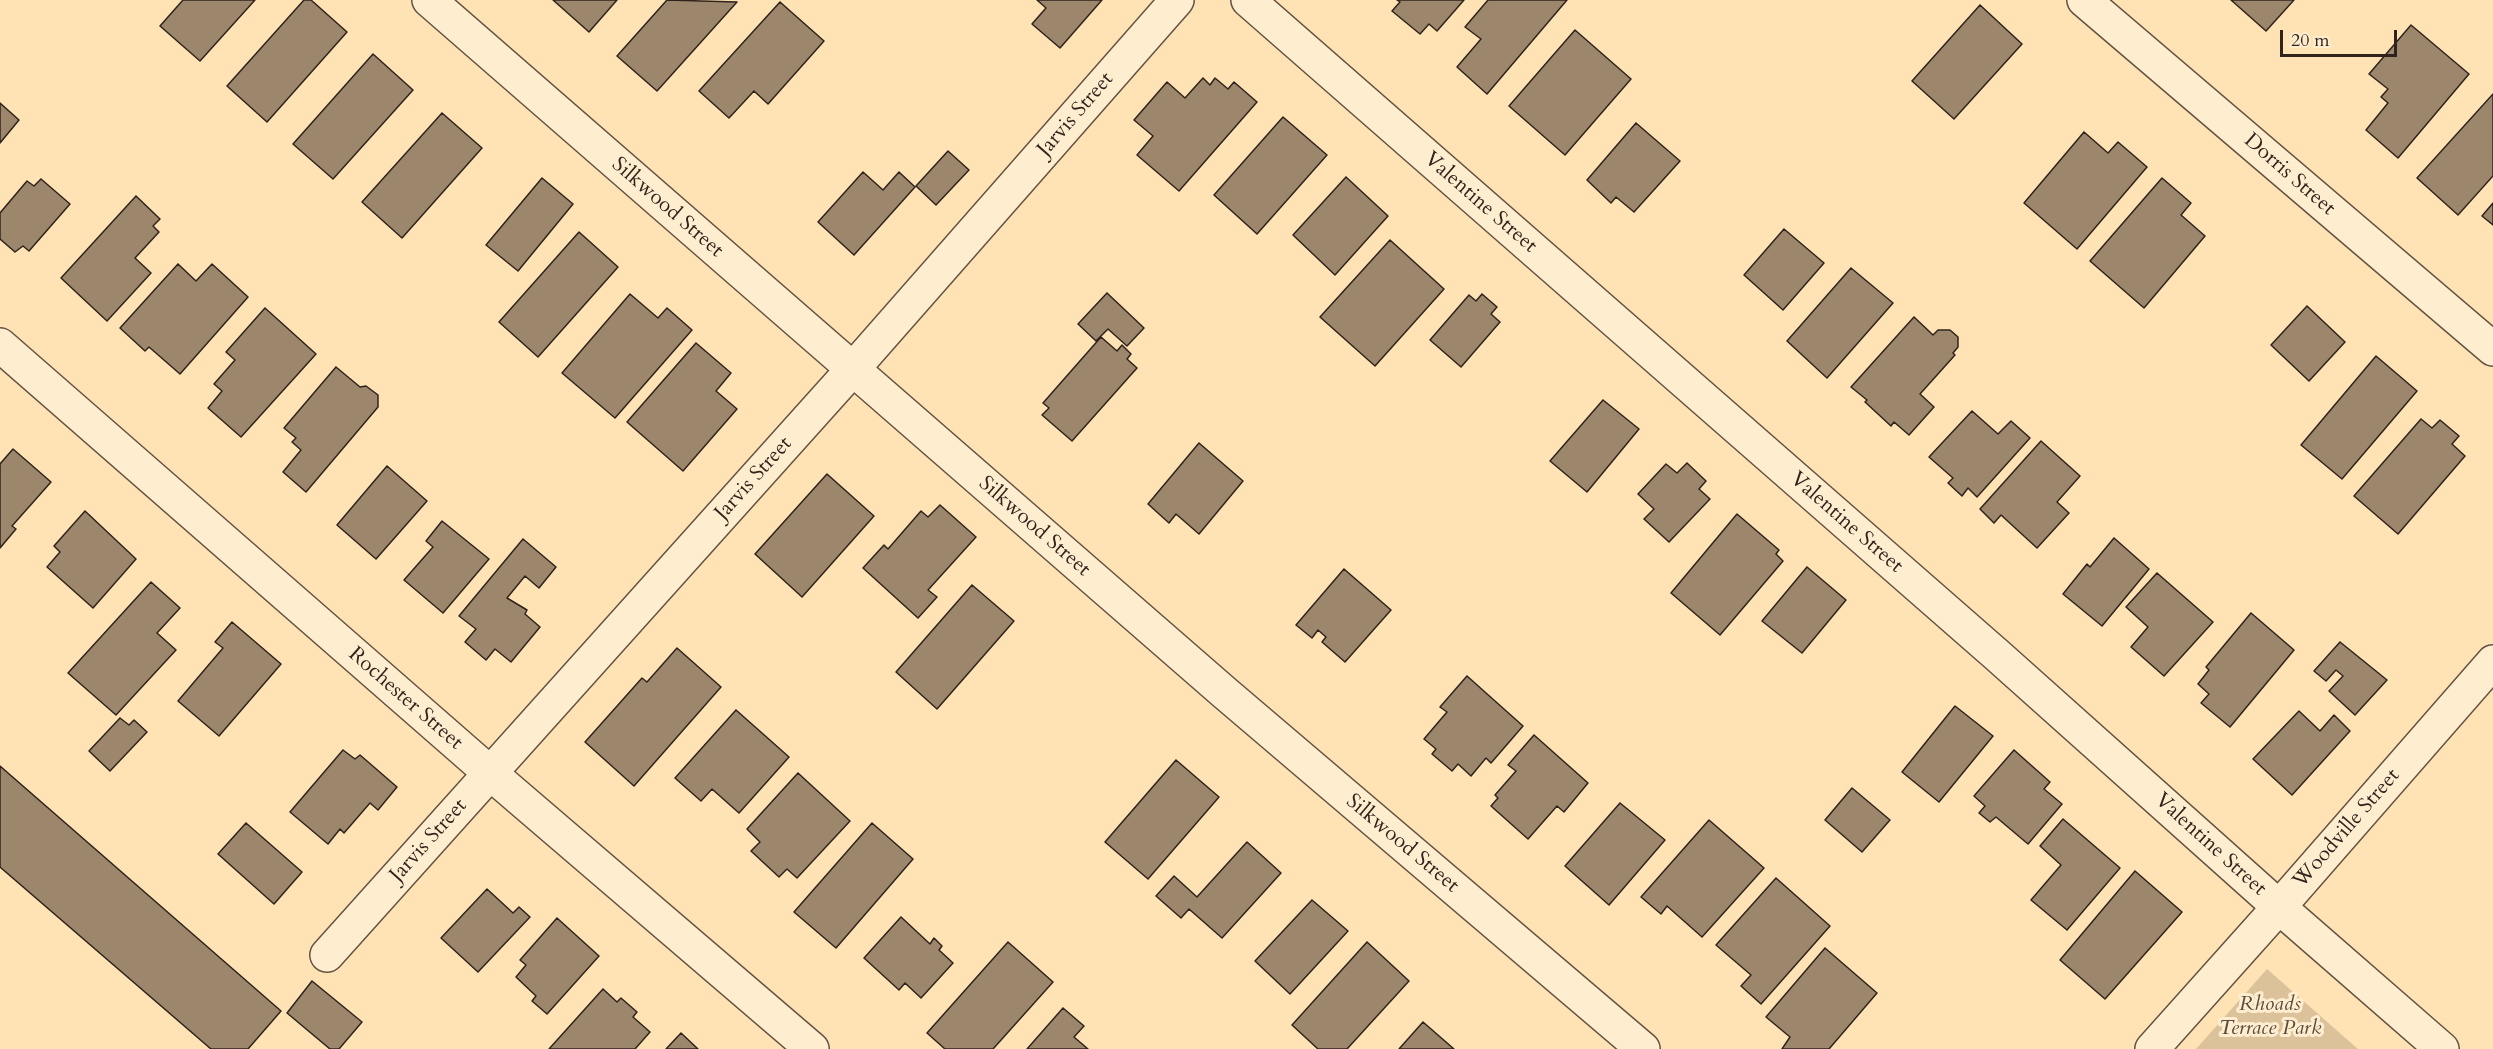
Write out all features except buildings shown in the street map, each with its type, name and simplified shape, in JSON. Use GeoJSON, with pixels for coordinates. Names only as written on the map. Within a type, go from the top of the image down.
{"type":"FeatureCollection","features":[{"type":"Feature","properties":{"kind":"street","name":"Silkwood Street"},"geometry":{"type":"LineString","coordinates":[[429,0],[1225,693],[1644,1049]]}},
{"type":"Feature","properties":{"kind":"street","name":"Jarvis Street"},"geometry":{"type":"LineString","coordinates":[[327,955],[852,370],[1177,0]]}},
{"type":"Feature","properties":{"kind":"street","name":"Valentine Street"},"geometry":{"type":"LineString","coordinates":[[1248,0],[2442,1049]]}},
{"type":"Feature","properties":{"kind":"street","name":"Dorris Street"},"geometry":{"type":"LineString","coordinates":[[2084,0],[2493,349]]}},
{"type":"Feature","properties":{"kind":"street","name":"Rochester Street"},"geometry":{"type":"LineString","coordinates":[[0,345],[490,773],[812,1049]]}},
{"type":"Feature","properties":{"kind":"street","name":"Woodville Street"},"geometry":{"type":"LineString","coordinates":[[2152,1049],[2493,662]]}},
{"type":"Feature","properties":{"kind":"green space","name":"Rhoads Terrace Park"},"geometry":{"type":"Polygon","coordinates":[[[2267,969],[2358,1049],[2196,1049],[2267,969]]]}}]}
